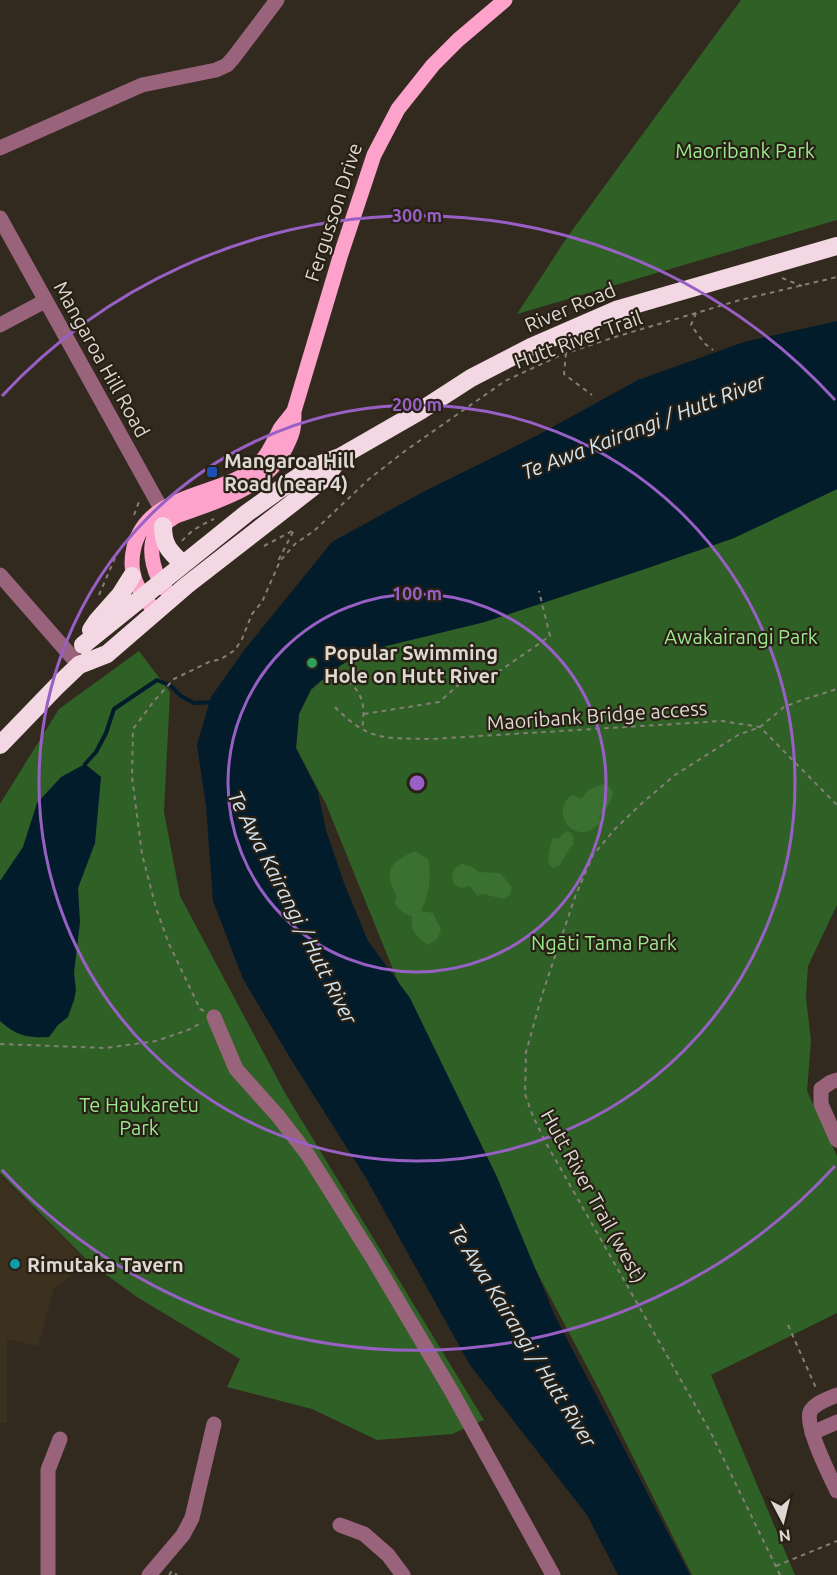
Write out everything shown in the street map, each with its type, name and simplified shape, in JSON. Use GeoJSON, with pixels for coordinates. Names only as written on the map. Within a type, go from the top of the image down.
{"type":"FeatureCollection","features":[{"type":"Feature","properties":{"kind":"highway","name":"River Road"},"geometry":{"type":"LineString","coordinates":[[143,596],[247,513],[313,466],[340,457],[420,411],[471,378],[531,347],[616,310],[837,246]]}},
{"type":"Feature","properties":{"kind":"highway","name":"River Road"},"geometry":{"type":"LineString","coordinates":[[172,598],[326,477],[340,457]]}},
{"type":"Feature","properties":{"kind":"highway"},"geometry":{"type":"LineString","coordinates":[[164,518],[163,536],[166,545],[183,564]]}},
{"type":"Feature","properties":{"kind":"highway"},"geometry":{"type":"LineString","coordinates":[[79,666],[82,645],[97,621],[120,595],[132,576]]}},
{"type":"Feature","properties":{"kind":"highway"},"geometry":{"type":"LineString","coordinates":[[82,645],[143,596]]}},
{"type":"Feature","properties":{"kind":"highway"},"geometry":{"type":"LineString","coordinates":[[0,745],[79,666],[107,654],[172,598]]}},
{"type":"Feature","properties":{"kind":"main road","name":"Fergusson Drive"},"geometry":{"type":"LineString","coordinates":[[132,576],[133,550],[141,529],[154,514],[164,518],[176,516],[233,495],[267,474],[282,454],[293,431],[294,411],[340,257],[374,155],[398,109],[432,65],[505,0]]}},
{"type":"Feature","properties":{"kind":"main road"},"geometry":{"type":"LineString","coordinates":[[164,518],[152,546],[160,584],[172,598]]}},
{"type":"Feature","properties":{"kind":"main road"},"geometry":{"type":"LineString","coordinates":[[132,576],[156,613]]}},
{"type":"Feature","properties":{"kind":"street"},"geometry":{"type":"LineString","coordinates":[[0,148],[142,85],[216,70],[226,65],[277,0]]}},
{"type":"Feature","properties":{"kind":"street","name":"Mangaroa Hill Road"},"geometry":{"type":"LineString","coordinates":[[0,218],[153,492],[164,518]]}},
{"type":"Feature","properties":{"kind":"street"},"geometry":{"type":"LineString","coordinates":[[0,325],[45,301]]}},
{"type":"Feature","properties":{"kind":"street"},"geometry":{"type":"LineString","coordinates":[[0,574],[79,666]]}},
{"type":"Feature","properties":{"kind":"street"},"geometry":{"type":"LineString","coordinates":[[214,1017],[236,1069],[278,1116],[308,1155],[372,1257],[452,1392],[554,1575]]}},
{"type":"Feature","properties":{"kind":"street"},"geometry":{"type":"LineString","coordinates":[[837,1080],[820,1089],[821,1104],[837,1140]]}},
{"type":"Feature","properties":{"kind":"street"},"geometry":{"type":"LineString","coordinates":[[837,1395],[814,1406],[809,1422],[837,1491]]}},
{"type":"Feature","properties":{"kind":"street"},"geometry":{"type":"LineString","coordinates":[[812,1433],[837,1422]]}},
{"type":"Feature","properties":{"kind":"street"},"geometry":{"type":"LineString","coordinates":[[148,1575],[183,1535],[192,1518],[214,1424]]}},
{"type":"Feature","properties":{"kind":"street"},"geometry":{"type":"LineString","coordinates":[[48,1575],[48,1470],[60,1439]]}},
{"type":"Feature","properties":{"kind":"street"},"geometry":{"type":"LineString","coordinates":[[340,1526],[364,1534],[388,1555],[403,1575]]}},
{"type":"Feature","properties":{"kind":"path","name":"Hutt River Trail"},"geometry":{"type":"LineString","coordinates":[[214,1017],[200,1009],[169,944],[156,908],[142,854],[132,777],[133,729],[162,692],[174,679],[209,662],[221,659],[235,650],[280,561],[295,544],[310,534],[369,479],[405,451],[505,381],[566,353],[740,300],[837,277]]}},
{"type":"Feature","properties":{"kind":"path"},"geometry":{"type":"LineString","coordinates":[[696,313],[691,326],[704,343],[713,350]]}},
{"type":"Feature","properties":{"kind":"path"},"geometry":{"type":"LineString","coordinates":[[566,353],[564,374],[592,395]]}},
{"type":"Feature","properties":{"kind":"path"},"geometry":{"type":"LineString","coordinates":[[135,514],[140,499],[153,492]]}},
{"type":"Feature","properties":{"kind":"path"},"geometry":{"type":"LineString","coordinates":[[258,549],[294,530],[280,561]]}},
{"type":"Feature","properties":{"kind":"path"},"geometry":{"type":"LineString","coordinates":[[98,596],[120,547]]}},
{"type":"Feature","properties":{"kind":"path"},"geometry":{"type":"LineString","coordinates":[[364,714],[439,702],[464,680],[501,670],[550,636],[539,591]]}},
{"type":"Feature","properties":{"kind":"path"},"geometry":{"type":"LineString","coordinates":[[335,669],[358,691],[363,702],[362,730]]}},
{"type":"Feature","properties":{"kind":"path","name":"Hutt River Trail (west)"},"geometry":{"type":"LineString","coordinates":[[780,1575],[711,1433],[546,1143],[525,1094],[526,1052],[542,995],[575,897],[593,855],[615,829],[675,775],[738,735],[760,727],[784,707],[837,689]]}},
{"type":"Feature","properties":{"kind":"path","name":"Maoribank Bridge access"},"geometry":{"type":"LineString","coordinates":[[335,707],[348,721],[362,730],[387,738],[432,739],[722,721],[760,727]]}},
{"type":"Feature","properties":{"kind":"path"},"geometry":{"type":"LineString","coordinates":[[760,727],[837,805]]}},
{"type":"Feature","properties":{"kind":"path"},"geometry":{"type":"LineString","coordinates":[[0,1044],[106,1048],[156,1041],[188,1030],[214,1017]]}},
{"type":"Feature","properties":{"kind":"path"},"geometry":{"type":"LineString","coordinates":[[788,1325],[822,1401]]}},
{"type":"Feature","properties":{"kind":"path"},"geometry":{"type":"LineString","coordinates":[[776,1566],[837,1541]]}},
{"type":"Feature","properties":{"kind":"path"},"geometry":{"type":"LineString","coordinates":[[169,1575],[172,1571],[177,1575]]}},
{"type":"Feature","properties":{"kind":"shaded area"},"geometry":{"type":"Polygon","coordinates":[[[0,1176],[89,1263],[54,1288],[38,1346],[7,1339],[7,1423],[0,1423],[0,1176]]]}},
{"type":"Feature","properties":{"kind":"green space","name":"Maoribank Park"},"geometry":{"type":"Polygon","coordinates":[[[741,0],[837,0],[837,220],[517,314],[568,236],[741,0]]]}},
{"type":"Feature","properties":{"kind":"green space","name":"Ngāti Tama Park"},"geometry":{"type":"Polygon","coordinates":[[[837,489],[837,905],[808,966],[806,997],[811,1041],[807,1091],[837,1156],[837,1313],[711,1375],[795,1575],[692,1575],[603,1397],[446,1100],[326,804],[296,748],[299,714],[311,690],[335,669],[362,652],[539,604],[734,538],[837,489]]]}},
{"type":"Feature","properties":{"kind":"green space","name":"Te Haukaretu Park"},"geometry":{"type":"Polygon","coordinates":[[[139,651],[170,692],[164,812],[180,896],[285,1093],[484,1420],[452,1434],[377,1440],[312,1409],[227,1387],[240,1359],[137,1297],[90,1263],[0,1173],[0,804],[59,709],[139,651]]]}},
{"type":"Feature","properties":{"kind":"green space"},"geometry":{"type":"Polygon","coordinates":[[[603,784],[612,790],[613,794],[599,817],[601,823],[586,832],[572,829],[564,819],[563,807],[566,800],[572,795],[582,799],[588,790],[603,784]]]}},
{"type":"Feature","properties":{"kind":"green space"},"geometry":{"type":"Polygon","coordinates":[[[566,831],[574,838],[573,845],[559,866],[553,868],[548,859],[552,840],[559,838],[566,831]]]}},
{"type":"Feature","properties":{"kind":"green space"},"geometry":{"type":"Polygon","coordinates":[[[415,851],[428,859],[430,872],[426,899],[421,911],[433,913],[441,930],[437,939],[428,945],[415,933],[412,916],[402,911],[394,902],[397,897],[390,880],[391,868],[394,864],[415,851]]]}},
{"type":"Feature","properties":{"kind":"green space"},"geometry":{"type":"Polygon","coordinates":[[[462,864],[471,866],[479,872],[500,873],[512,887],[510,895],[504,899],[483,894],[477,896],[470,886],[461,888],[454,884],[452,874],[455,868],[462,864]]]}},
{"type":"Feature","properties":{"kind":"water","name":"Te Awa Kairangi / Hutt River"},"geometry":{"type":"Polygon","coordinates":[[[837,321],[837,489],[734,538],[645,569],[485,622],[362,652],[335,669],[311,689],[299,714],[296,748],[318,792],[326,830],[344,883],[368,941],[410,998],[497,1177],[555,1316],[690,1575],[618,1575],[587,1515],[470,1365],[366,1178],[243,979],[213,901],[206,806],[197,745],[211,697],[245,649],[332,542],[638,380],[744,342],[837,321]]]}},
{"type":"Feature","properties":{"kind":"water"},"geometry":{"type":"Polygon","coordinates":[[[85,764],[101,777],[95,843],[78,888],[80,922],[74,973],[76,990],[74,1000],[68,1017],[49,1037],[28,1036],[17,1033],[0,1021],[0,881],[23,847],[37,803],[61,777],[85,764]]]}},
{"type":"Feature","properties":{"kind":"waterway"},"geometry":{"type":"LineString","coordinates":[[85,764],[96,752],[106,733],[114,709],[157,680],[171,686],[181,696],[194,703],[214,702]]}},
{"type":"Feature","properties":{"kind":"place","name":"Mangaroa Hill Road (near 4)"},"geometry":{"type":"Point","coordinates":[212,472]}},
{"type":"Feature","properties":{"kind":"place","name":"Popular Swimming Hole on Hutt River"},"geometry":{"type":"Point","coordinates":[312,663]}},
{"type":"Feature","properties":{"kind":"place","name":"Rimutaka Tavern"},"geometry":{"type":"Point","coordinates":[15,1264]}},
{"type":"Feature","properties":{"kind":"park label","name":"Awakairangi Park"},"geometry":{"type":"Point","coordinates":[741,636]}}]}
